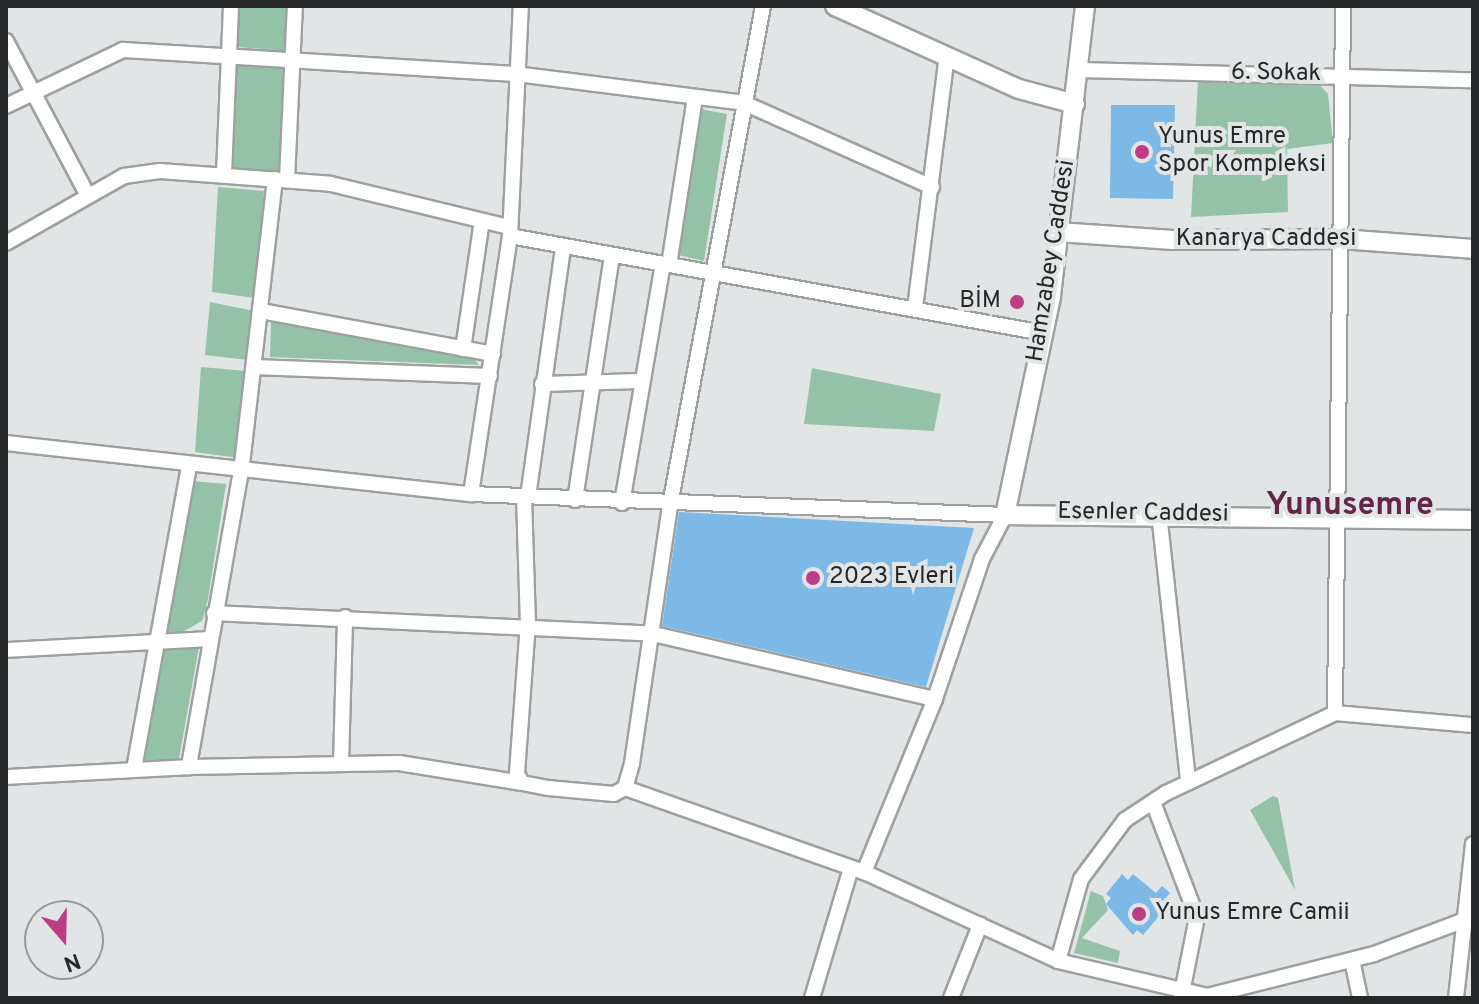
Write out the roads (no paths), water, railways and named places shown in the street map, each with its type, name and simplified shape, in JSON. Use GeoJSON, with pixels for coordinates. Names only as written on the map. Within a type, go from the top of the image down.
{"type":"FeatureCollection","features":[{"type":"Feature","properties":{"kind":"street"},"geometry":{"type":"LineString","coordinates":[[224,174],[231,6]]}},
{"type":"Feature","properties":{"kind":"street"},"geometry":{"type":"LineString","coordinates":[[189,767],[208,639],[241,471],[281,179],[295,6]]}},
{"type":"Feature","properties":{"kind":"street"},"geometry":{"type":"LineString","coordinates":[[471,494],[510,232],[521,6]]}},
{"type":"Feature","properties":{"kind":"street"},"geometry":{"type":"LineString","coordinates":[[625,788],[653,634],[670,505],[716,272],[763,6]]}},
{"type":"Feature","properties":{"kind":"street"},"geometry":{"type":"LineString","coordinates":[[835,6],[1019,89],[1075,104]]}},
{"type":"Feature","properties":{"kind":"street","name":"Hamzabey Caddesi"},"geometry":{"type":"LineString","coordinates":[[1005,515],[1043,333],[1075,104],[1085,6]]}},
{"type":"Feature","properties":{"kind":"street"},"geometry":{"type":"LineString","coordinates":[[1335,713],[1340,517],[1343,6]]}},
{"type":"Feature","properties":{"kind":"street"},"geometry":{"type":"LineString","coordinates":[[6,41],[87,194]]}},
{"type":"Feature","properties":{"kind":"street"},"geometry":{"type":"LineString","coordinates":[[6,106],[123,50],[516,74],[744,103],[932,187]]}},
{"type":"Feature","properties":{"kind":"street"},"geometry":{"type":"LineString","coordinates":[[915,308],[947,56]]}},
{"type":"Feature","properties":{"kind":"street","name":"6. Sokak"},"geometry":{"type":"LineString","coordinates":[[1078,70],[1473,80]]}},
{"type":"Feature","properties":{"kind":"street"},"geometry":{"type":"LineString","coordinates":[[622,503],[640,381],[666,264],[695,97]]}},
{"type":"Feature","properties":{"kind":"street"},"geometry":{"type":"LineString","coordinates":[[6,243],[87,194],[124,176],[224,174],[331,184],[482,221],[563,247],[1043,333]]}},
{"type":"Feature","properties":{"kind":"street"},"geometry":{"type":"LineString","coordinates":[[463,349],[482,221]]}},
{"type":"Feature","properties":{"kind":"street","name":"Kanarya Caddesi"},"geometry":{"type":"LineString","coordinates":[[1058,232],[1173,240],[1341,239],[1473,249]]}},
{"type":"Feature","properties":{"kind":"street"},"geometry":{"type":"LineString","coordinates":[[522,783],[517,774],[528,623],[526,497],[563,247]]}},
{"type":"Feature","properties":{"kind":"street"},"geometry":{"type":"LineString","coordinates":[[575,500],[612,256]]}},
{"type":"Feature","properties":{"kind":"street"},"geometry":{"type":"LineString","coordinates":[[261,311],[493,354]]}},
{"type":"Feature","properties":{"kind":"street"},"geometry":{"type":"LineString","coordinates":[[254,367],[490,376]]}},
{"type":"Feature","properties":{"kind":"street"},"geometry":{"type":"LineString","coordinates":[[542,384],[640,381]]}},
{"type":"Feature","properties":{"kind":"street"},"geometry":{"type":"LineString","coordinates":[[6,443],[471,494],[670,505],[1005,515],[982,559],[935,699],[857,870],[812,998]]}},
{"type":"Feature","properties":{"kind":"street"},"geometry":{"type":"LineString","coordinates":[[134,769],[189,465]]}},
{"type":"Feature","properties":{"kind":"street"},"geometry":{"type":"LineString","coordinates":[[1159,513],[1188,782]]}},
{"type":"Feature","properties":{"kind":"street","name":"Esenler Caddesi"},"geometry":{"type":"LineString","coordinates":[[1005,515],[1159,513],[1473,520]]}},
{"type":"Feature","properties":{"kind":"street"},"geometry":{"type":"LineString","coordinates":[[214,613],[528,623],[653,634],[935,699]]}},
{"type":"Feature","properties":{"kind":"street"},"geometry":{"type":"LineString","coordinates":[[341,764],[345,617]]}},
{"type":"Feature","properties":{"kind":"street"},"geometry":{"type":"LineString","coordinates":[[6,650],[208,639]]}},
{"type":"Feature","properties":{"kind":"street"},"geometry":{"type":"LineString","coordinates":[[1058,961],[1081,879],[1125,820],[1188,782],[1335,713],[1473,725]]}},
{"type":"Feature","properties":{"kind":"street"},"geometry":{"type":"LineString","coordinates":[[6,777],[189,767],[399,763],[614,794],[625,788],[857,870],[1058,961],[1185,996],[1207,996],[1352,960],[1470,916]]}},
{"type":"Feature","properties":{"kind":"street"},"geometry":{"type":"LineString","coordinates":[[1153,802],[1197,917],[1185,996]]}},
{"type":"Feature","properties":{"kind":"street"},"geometry":{"type":"LineString","coordinates":[[1456,998],[1470,916],[1473,844]]}},
{"type":"Feature","properties":{"kind":"street"},"geometry":{"type":"LineString","coordinates":[[951,998],[980,925]]}},
{"type":"Feature","properties":{"kind":"street"},"geometry":{"type":"LineString","coordinates":[[1352,960],[1360,998]]}},
{"type":"Feature","properties":{"kind":"place","name":"Yunus Emre Spor Kompleksi"},"geometry":{"type":"Point","coordinates":[1142,152]}},
{"type":"Feature","properties":{"kind":"place","name":"BİM"},"geometry":{"type":"Point","coordinates":[1017,302]}},
{"type":"Feature","properties":{"kind":"place","name":"2023 Evleri"},"geometry":{"type":"Point","coordinates":[813,578]}},
{"type":"Feature","properties":{"kind":"place","name":"Yunus Emre Camii"},"geometry":{"type":"Point","coordinates":[1139,914]}},
{"type":"Feature","properties":{"kind":"district","name":"Yunusemre"},"geometry":{"type":"Point","coordinates":[1350,506]}}]}
